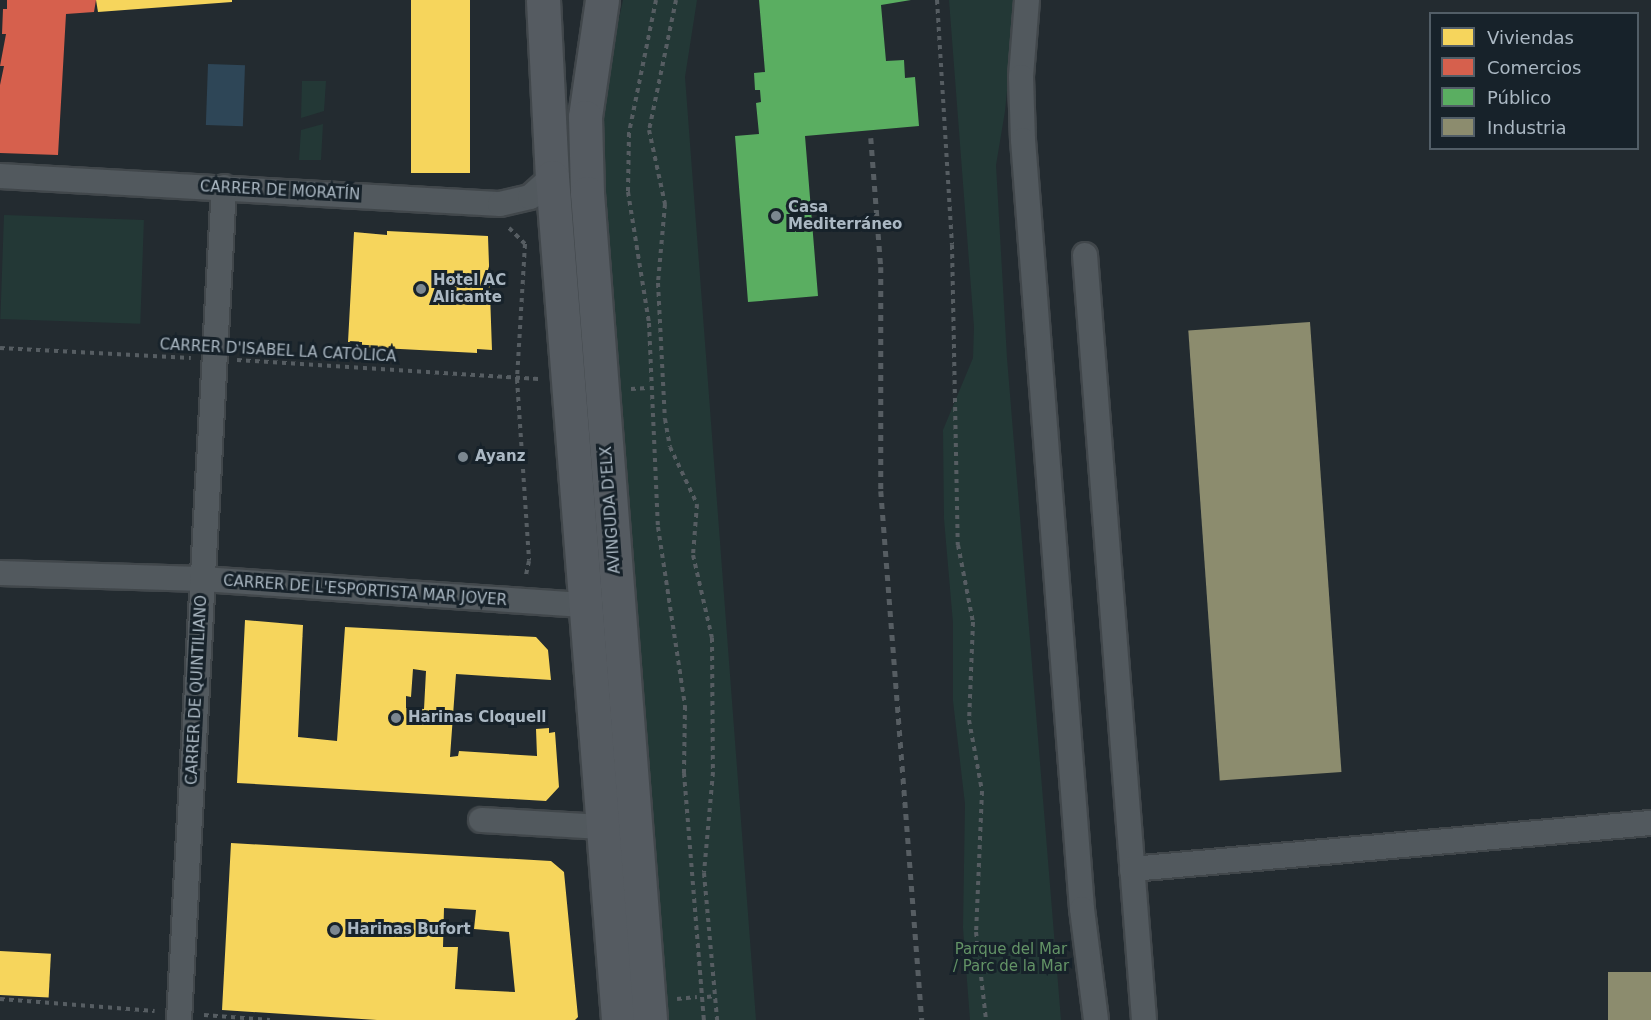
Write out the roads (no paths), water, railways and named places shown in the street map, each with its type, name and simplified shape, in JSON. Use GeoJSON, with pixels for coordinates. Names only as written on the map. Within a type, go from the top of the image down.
{"type":"FeatureCollection","features":[{"type":"Feature","properties":{"kind":"main road","name":"AVINGUDA D'ELX"},"geometry":{"type":"LineString","coordinates":[[543,0],[552,177],[618,1020]]}},
{"type":"Feature","properties":{"kind":"main road","name":"AVINGUDA D'ELX"},"geometry":{"type":"LineString","coordinates":[[602,0],[585,117],[587,193],[651,1020]]}},
{"type":"Feature","properties":{"kind":"street"},"geometry":{"type":"LineString","coordinates":[[1027,0],[1021,77],[1023,140],[1082,909],[1096,1020]]}},
{"type":"Feature","properties":{"kind":"street","name":"CARRER DE MORATÍN"},"geometry":{"type":"LineString","coordinates":[[0,176],[500,204],[530,197],[552,177]]}},
{"type":"Feature","properties":{"kind":"street","name":"CARRER DE QUINTILIANO"},"geometry":{"type":"LineString","coordinates":[[179,1016],[224,187]]}},
{"type":"Feature","properties":{"kind":"street"},"geometry":{"type":"LineString","coordinates":[[1085,255],[1144,1020]]}},
{"type":"Feature","properties":{"kind":"street","name":"CARRER DE L'ESPORTISTA MAR JOVER"},"geometry":{"type":"LineString","coordinates":[[0,573],[202,579],[586,605]]}},
{"type":"Feature","properties":{"kind":"street"},"geometry":{"type":"LineString","coordinates":[[482,820],[603,827]]}},
{"type":"Feature","properties":{"kind":"street"},"geometry":{"type":"LineString","coordinates":[[1132,869],[1651,823]]}},
{"type":"Feature","properties":{"kind":"water"},"geometry":{"type":"Polygon","coordinates":[[[208,64],[245,65],[243,126],[206,125],[208,64]]]}},
{"type":"Feature","properties":{"kind":"railway"},"geometry":{"type":"LineString","coordinates":[[871,138],[881,267],[881,491],[922,1020]]}},
{"type":"Feature","properties":{"kind":"place","name":"Casa Mediterráneo"},"geometry":{"type":"Point","coordinates":[776,216]}},
{"type":"Feature","properties":{"kind":"place","name":"Hotel AC Alicante"},"geometry":{"type":"Point","coordinates":[421,289]}},
{"type":"Feature","properties":{"kind":"place","name":"Ayanz"},"geometry":{"type":"Point","coordinates":[463,457]}},
{"type":"Feature","properties":{"kind":"place","name":"Harinas Cloquell"},"geometry":{"type":"Point","coordinates":[396,718]}},
{"type":"Feature","properties":{"kind":"place","name":"Harinas Bufort"},"geometry":{"type":"Point","coordinates":[335,930]}},
{"type":"Feature","properties":{"kind":"park label","name":"Parque del Mar / Parc de la Mar"},"geometry":{"type":"Point","coordinates":[1011,958]}}]}
